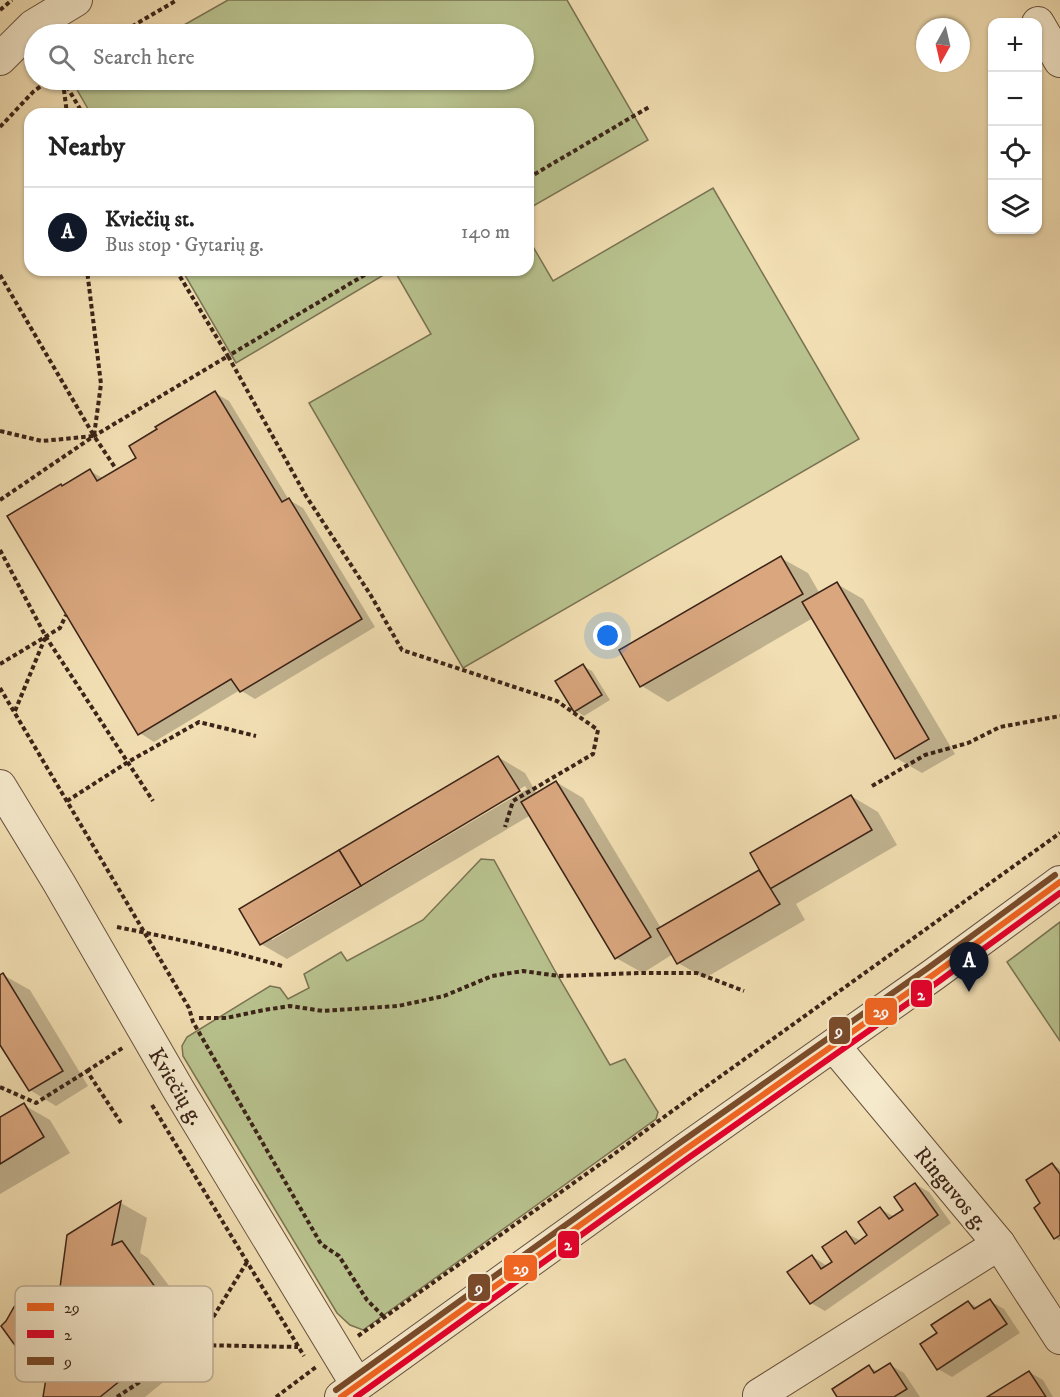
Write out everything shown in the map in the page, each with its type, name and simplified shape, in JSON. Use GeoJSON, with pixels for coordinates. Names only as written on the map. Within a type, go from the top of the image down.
{"type":"FeatureCollection","features":[{"type":"Feature","properties":{"kind":"street"},"geometry":{"type":"LineString","coordinates":[[36,24],[76,0]]}},
{"type":"Feature","properties":{"kind":"street"},"geometry":{"type":"LineString","coordinates":[[1024,0],[1034,18]]}},
{"type":"Feature","properties":{"kind":"street"},"geometry":{"type":"LineString","coordinates":[[1042,31],[1060,61]]}},
{"type":"Feature","properties":{"kind":"street"},"geometry":{"type":"LineString","coordinates":[[0,59],[24,35]]}},
{"type":"Feature","properties":{"kind":"street","name":"Kviečių g."},"geometry":{"type":"LineString","coordinates":[[0,786],[178,1089],[266,1232],[324,1360],[349,1391]]}},
{"type":"Feature","properties":{"kind":"street"},"geometry":{"type":"LineString","coordinates":[[349,1391],[1060,882]]}},
{"type":"Feature","properties":{"kind":"street","name":"Ringuvos g."},"geometry":{"type":"LineString","coordinates":[[834,1046],[999,1244],[1060,1338]]}},
{"type":"Feature","properties":{"kind":"street"},"geometry":{"type":"LineString","coordinates":[[758,1396],[999,1244]]}},
{"type":"Feature","properties":{"kind":"path"},"geometry":{"type":"LineString","coordinates":[[0,10],[12,0]]}},
{"type":"Feature","properties":{"kind":"path"},"geometry":{"type":"LineString","coordinates":[[136,24],[177,0]]}},
{"type":"Feature","properties":{"kind":"path"},"geometry":{"type":"LineString","coordinates":[[0,127],[36,90]]}},
{"type":"Feature","properties":{"kind":"path"},"geometry":{"type":"LineString","coordinates":[[64,90],[67,108]]}},
{"type":"Feature","properties":{"kind":"path"},"geometry":{"type":"LineString","coordinates":[[69,90],[79,108]]}},
{"type":"Feature","properties":{"kind":"path"},"geometry":{"type":"LineString","coordinates":[[534,174],[649,107]]}},
{"type":"Feature","properties":{"kind":"path"},"geometry":{"type":"LineString","coordinates":[[0,275],[116,470]]}},
{"type":"Feature","properties":{"kind":"path"},"geometry":{"type":"LineString","coordinates":[[88,276],[101,384],[94,436]]}},
{"type":"Feature","properties":{"kind":"path"},"geometry":{"type":"LineString","coordinates":[[180,276],[228,356],[306,496],[370,594],[402,650],[557,700],[598,730],[593,754],[513,801],[505,827]]}},
{"type":"Feature","properties":{"kind":"path"},"geometry":{"type":"LineString","coordinates":[[0,500],[94,436],[364,276]]}},
{"type":"Feature","properties":{"kind":"path"},"geometry":{"type":"LineString","coordinates":[[0,431],[42,441],[94,436]]}},
{"type":"Feature","properties":{"kind":"path"},"geometry":{"type":"LineString","coordinates":[[0,550],[46,637],[153,801]]}},
{"type":"Feature","properties":{"kind":"path"},"geometry":{"type":"LineString","coordinates":[[0,664],[60,628],[66,615]]}},
{"type":"Feature","properties":{"kind":"path"},"geometry":{"type":"LineString","coordinates":[[15,711],[46,637]]}},
{"type":"Feature","properties":{"kind":"path"},"geometry":{"type":"LineString","coordinates":[[0,688],[189,1008],[193,1022],[321,1244],[339,1256],[367,1300],[385,1318]]}},
{"type":"Feature","properties":{"kind":"path"},"geometry":{"type":"LineString","coordinates":[[872,786],[926,755],[968,743],[1000,727],[1060,716]]}},
{"type":"Feature","properties":{"kind":"path"},"geometry":{"type":"LineString","coordinates":[[67,801],[128,762],[199,722],[256,736]]}},
{"type":"Feature","properties":{"kind":"path"},"geometry":{"type":"LineString","coordinates":[[276,1397],[324,1360],[1060,833]]}},
{"type":"Feature","properties":{"kind":"path"},"geometry":{"type":"LineString","coordinates":[[145,933],[282,966]]}},
{"type":"Feature","properties":{"kind":"path"},"geometry":{"type":"LineString","coordinates":[[199,1018],[226,1018],[290,1006],[323,1011],[398,1006],[444,996],[492,976],[523,971],[559,976],[697,973],[744,991]]}},
{"type":"Feature","properties":{"kind":"path"},"geometry":{"type":"LineString","coordinates":[[0,1087],[36,1103],[146,1033]]}},
{"type":"Feature","properties":{"kind":"path"},"geometry":{"type":"LineString","coordinates":[[87,1071],[122,1123]]}},
{"type":"Feature","properties":{"kind":"path"},"geometry":{"type":"LineString","coordinates":[[152,1105],[298,1347]]}},
{"type":"Feature","properties":{"kind":"path"},"geometry":{"type":"LineString","coordinates":[[213,1317],[266,1232]]}},
{"type":"Feature","properties":{"kind":"path"},"geometry":{"type":"LineString","coordinates":[[213,1345],[298,1347],[324,1360]]}},
{"type":"Feature","properties":{"kind":"path"},"geometry":{"type":"LineString","coordinates":[[117,1397],[140,1382]]}},
{"type":"Feature","properties":{"kind":"green space"},"geometry":{"type":"Polygon","coordinates":[[[228,0],[567,0],[648,140],[534,206],[534,108],[88,108],[77,90],[534,90],[534,24],[186,24],[228,0]]]}},
{"type":"Feature","properties":{"kind":"green space"},"geometry":{"type":"Polygon","coordinates":[[[713,188],[859,439],[463,668],[309,403],[431,334],[397,276],[534,276],[534,248],[553,281],[713,188]]]}},
{"type":"Feature","properties":{"kind":"green space"},"geometry":{"type":"Polygon","coordinates":[[[185,276],[382,276],[236,363],[185,276]]]}},
{"type":"Feature","properties":{"kind":"green space"},"geometry":{"type":"Polygon","coordinates":[[[481,859],[494,860],[610,1065],[625,1059],[658,1112],[656,1119],[363,1330],[350,1325],[337,1313],[183,1056],[182,1046],[187,1037],[270,986],[280,988],[288,999],[309,988],[304,974],[341,952],[347,961],[423,920],[481,859]]]}},
{"type":"Feature","properties":{"kind":"green space"},"geometry":{"type":"Polygon","coordinates":[[[1060,922],[1060,1041],[1007,962],[1060,922]]]}},
{"type":"Feature","properties":{"kind":"building"},"geometry":{"type":"Polygon","coordinates":[[[215,391],[282,502],[289,498],[362,619],[240,692],[231,679],[138,735],[7,516],[90,469],[97,481],[136,458],[129,446],[157,429],[155,427],[215,391]]]}},
{"type":"Feature","properties":{"kind":"building"},"geometry":{"type":"Polygon","coordinates":[[[781,556],[803,594],[640,687],[619,650],[781,556]]]}},
{"type":"Feature","properties":{"kind":"building"},"geometry":{"type":"Polygon","coordinates":[[[837,582],[929,739],[895,759],[802,602],[837,582]]]}},
{"type":"Feature","properties":{"kind":"building"},"geometry":{"type":"Polygon","coordinates":[[[583,664],[602,695],[574,712],[555,681],[583,664]]]}},
{"type":"Feature","properties":{"kind":"building"},"geometry":{"type":"Polygon","coordinates":[[[498,756],[520,791],[361,886],[339,850],[498,756]]]}},
{"type":"Feature","properties":{"kind":"building"},"geometry":{"type":"Polygon","coordinates":[[[556,781],[651,937],[615,959],[521,802],[556,781]]]}},
{"type":"Feature","properties":{"kind":"building"},"geometry":{"type":"Polygon","coordinates":[[[851,795],[872,830],[770,889],[750,853],[851,795]]]}},
{"type":"Feature","properties":{"kind":"building"},"geometry":{"type":"Polygon","coordinates":[[[339,850],[361,886],[260,945],[239,909],[339,850]]]}},
{"type":"Feature","properties":{"kind":"building"},"geometry":{"type":"Polygon","coordinates":[[[759,870],[780,904],[677,964],[657,929],[759,870]]]}},
{"type":"Feature","properties":{"kind":"building"},"geometry":{"type":"Polygon","coordinates":[[[3,973],[63,1071],[29,1091],[0,1045],[0,975],[3,973]]]}},
{"type":"Feature","properties":{"kind":"building"},"geometry":{"type":"Polygon","coordinates":[[[24,1103],[44,1137],[0,1164],[0,1117],[24,1103]]]}},
{"type":"Feature","properties":{"kind":"building"},"geometry":{"type":"Polygon","coordinates":[[[1052,1163],[1060,1174],[1060,1235],[1054,1239],[1034,1208],[1040,1203],[1026,1180],[1052,1163]]]}},
{"type":"Feature","properties":{"kind":"building"},"geometry":{"type":"Polygon","coordinates":[[[915,1183],[938,1215],[810,1304],[787,1272],[812,1255],[821,1269],[832,1262],[822,1247],[846,1231],[855,1244],[867,1235],[858,1222],[880,1207],[889,1219],[903,1210],[894,1197],[915,1183]]]}},
{"type":"Feature","properties":{"kind":"building"},"geometry":{"type":"Polygon","coordinates":[[[121,1201],[112,1245],[122,1241],[154,1286],[60,1286],[67,1235],[121,1201]]]}},
{"type":"Feature","properties":{"kind":"building"},"geometry":{"type":"Polygon","coordinates":[[[990,1299],[1007,1324],[937,1370],[920,1344],[937,1333],[931,1325],[968,1301],[974,1309],[990,1299]]]}},
{"type":"Feature","properties":{"kind":"building"},"geometry":{"type":"Polygon","coordinates":[[[15,1306],[15,1345],[1,1326],[15,1306]]]}},
{"type":"Feature","properties":{"kind":"building"},"geometry":{"type":"Polygon","coordinates":[[[890,1363],[907,1389],[894,1397],[837,1397],[832,1389],[869,1365],[874,1373],[890,1363]]]}},
{"type":"Feature","properties":{"kind":"building"},"geometry":{"type":"Polygon","coordinates":[[[1029,1371],[1046,1397],[987,1397],[1029,1371]]]}},
{"type":"Feature","properties":{"kind":"building"},"geometry":{"type":"Polygon","coordinates":[[[45,1382],[119,1382],[100,1397],[43,1397],[45,1382]]]}},
{"type":"Feature","properties":{"kind":"transit line","name":"9"},"geometry":{"type":"LineString","coordinates":[[336,1390],[1055,875]]}},
{"type":"Feature","properties":{"kind":"transit line","name":"29"},"geometry":{"type":"LineString","coordinates":[[341,1397],[1060,882]]}},
{"type":"Feature","properties":{"kind":"transit line","name":"2"},"geometry":{"type":"LineString","coordinates":[[356,1397],[1060,893]]}},
{"type":"Feature","properties":{"kind":"place","name":"Kviečių st."},"geometry":{"type":"Point","coordinates":[969,992]}}]}
